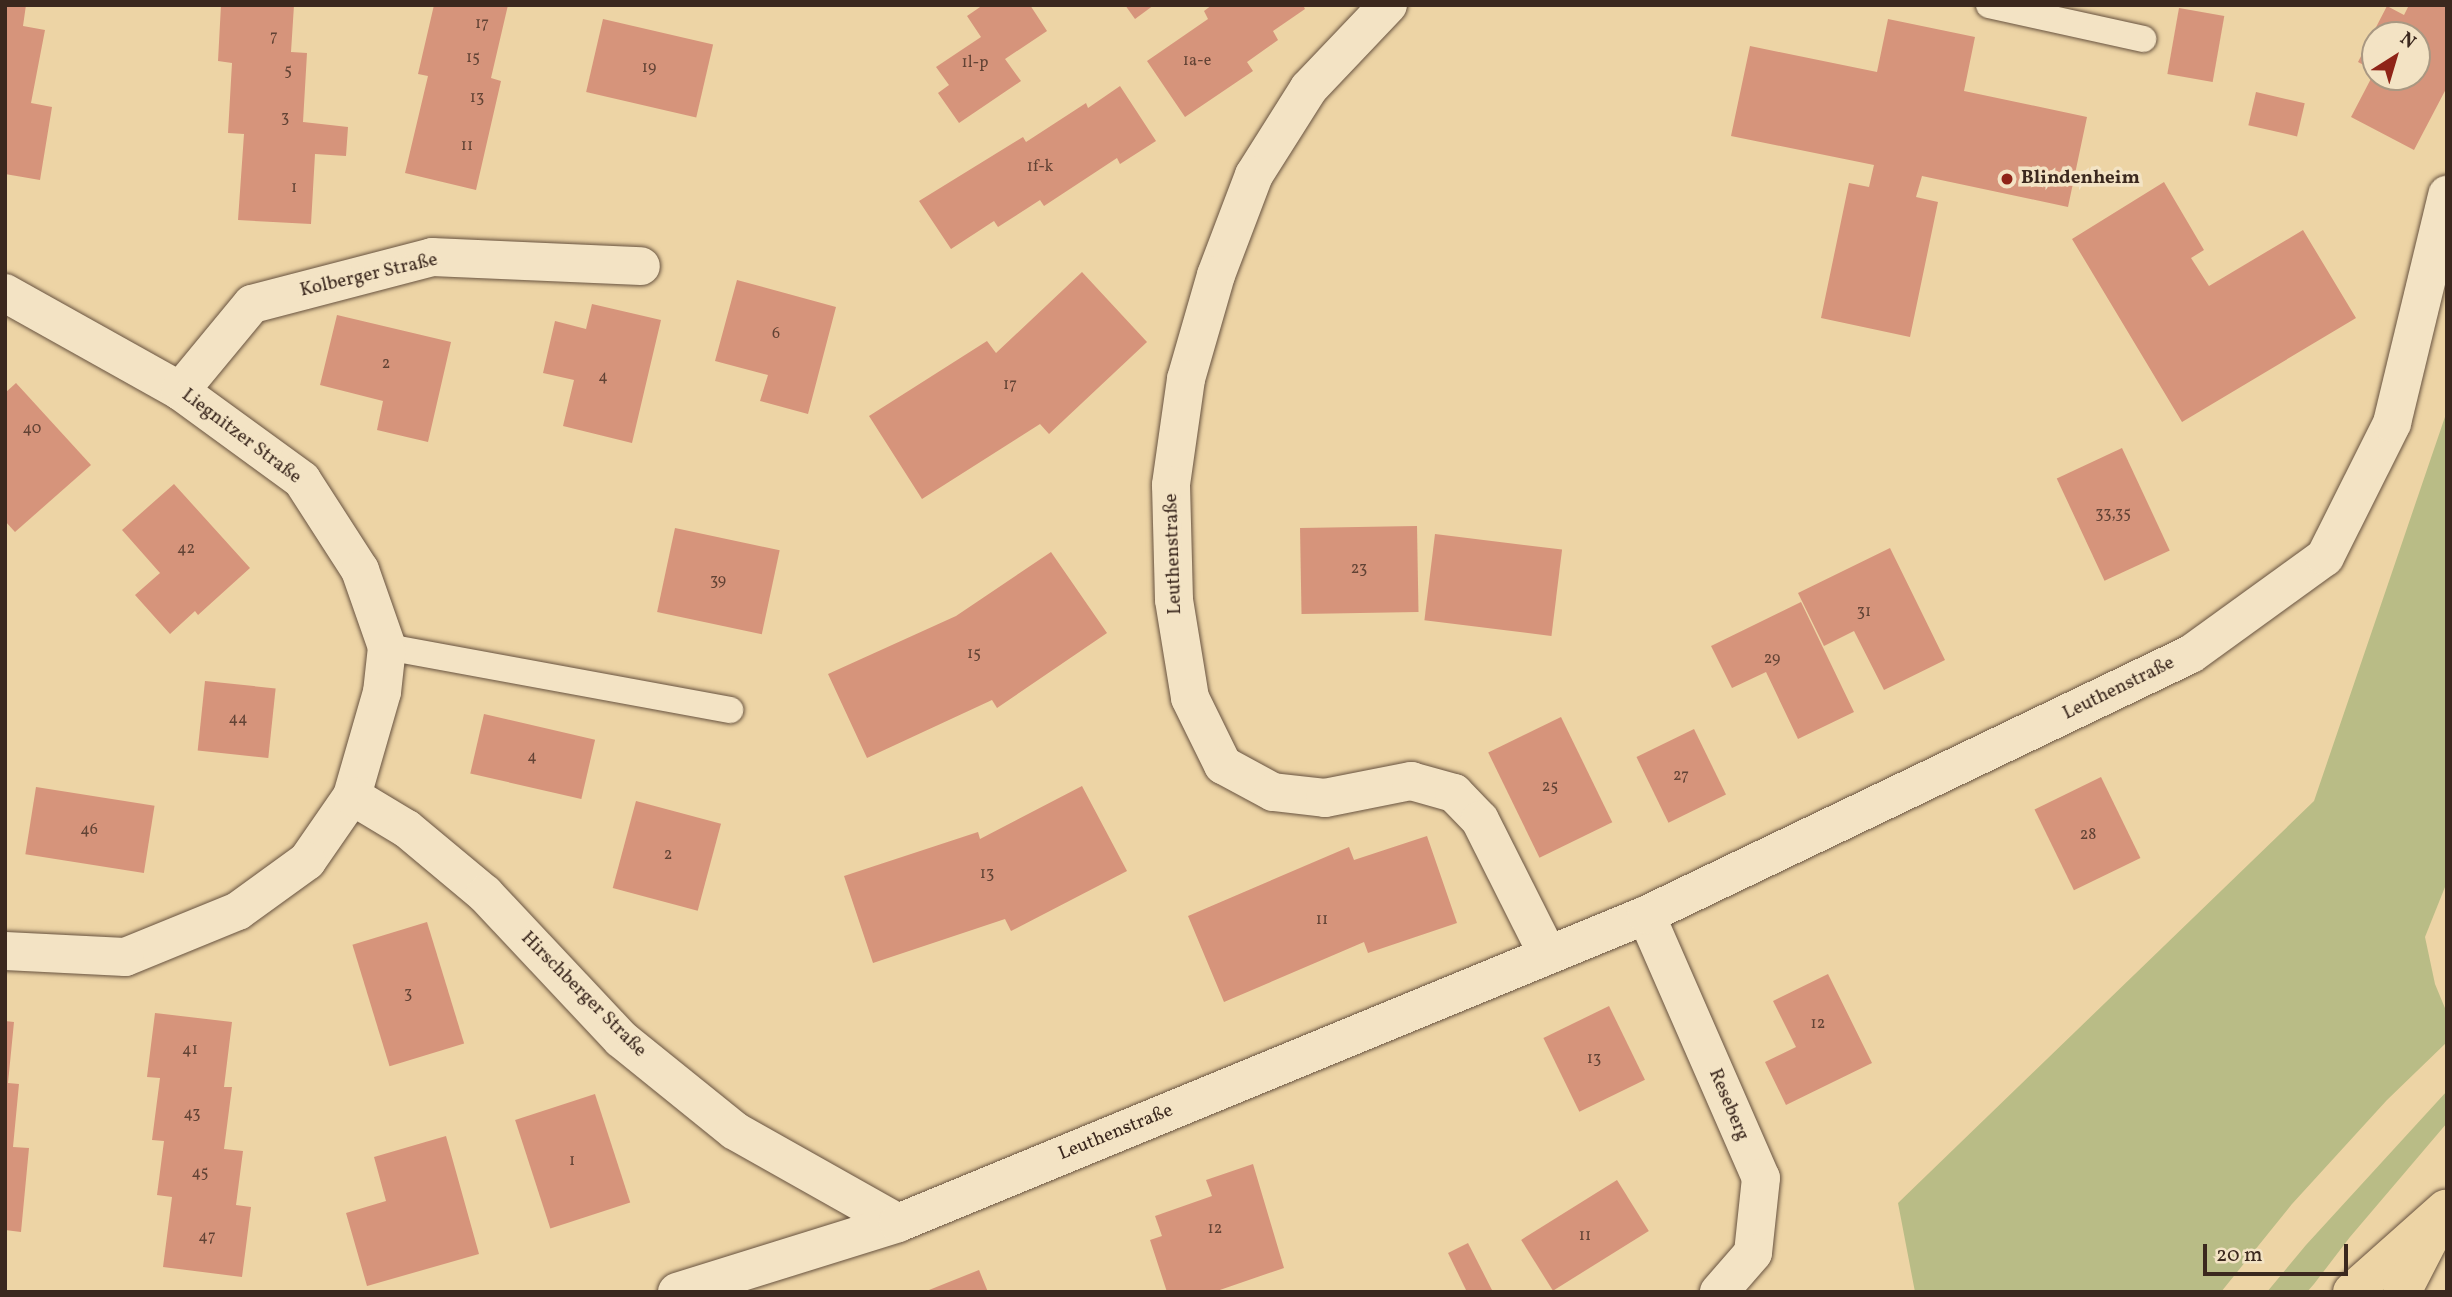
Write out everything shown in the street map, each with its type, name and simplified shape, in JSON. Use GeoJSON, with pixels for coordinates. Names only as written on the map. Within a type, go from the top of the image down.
{"type":"FeatureCollection","features":[{"type":"Feature","properties":{"kind":"main road"},"geometry":{"type":"LineString","coordinates":[[2352,1292],[2446,1207]]}},
{"type":"Feature","properties":{"kind":"main road"},"geometry":{"type":"LineString","coordinates":[[2402,1292],[2446,1207]]}},
{"type":"Feature","properties":{"kind":"street","name":"Leuthenstraße"},"geometry":{"type":"LineString","coordinates":[[1388,5],[1309,88],[1254,175],[1216,275],[1186,379],[1171,485],[1174,600],[1190,698],[1223,765],[1273,792],[1325,798],[1411,781],[1454,793],[1480,820],[1548,955]]}},
{"type":"Feature","properties":{"kind":"street","name":"Leuthenstraße"},"geometry":{"type":"LineString","coordinates":[[677,1292],[898,1223],[1646,915],[2191,654],[2325,557],[2392,423],[2447,195]]}},
{"type":"Feature","properties":{"kind":"street","name":"Kolberger Straße"},"geometry":{"type":"LineString","coordinates":[[180,391],[252,304],[432,257],[641,266]]}},
{"type":"Feature","properties":{"kind":"street","name":"Liegnitzer Straße"},"geometry":{"type":"LineString","coordinates":[[5,293],[180,391],[302,480],[360,570],[387,647],[382,692],[352,796],[307,861],[238,911],[125,957],[5,951]]}},
{"type":"Feature","properties":{"kind":"street","name":"Hirschberger Straße"},"geometry":{"type":"LineString","coordinates":[[352,796],[407,829],[485,894],[621,1039],[735,1131],[898,1223]]}},
{"type":"Feature","properties":{"kind":"street","name":"Reseberg"},"geometry":{"type":"LineString","coordinates":[[1646,915],[1760,1178],[1753,1253],[1719,1292]]}},
{"type":"Feature","properties":{"kind":"lane"},"geometry":{"type":"LineString","coordinates":[[1989,5],[2143,39]]}},
{"type":"Feature","properties":{"kind":"lane"},"geometry":{"type":"LineString","coordinates":[[387,647],[730,710]]}},
{"type":"Feature","properties":{"kind":"green space"},"geometry":{"type":"Polygon","coordinates":[[[2447,411],[2447,882],[2425,937],[2435,984],[2447,1013],[2447,1042],[2387,1100],[2292,1204],[2221,1292],[1915,1292],[1898,1203],[2314,801],[2447,411]]]}},
{"type":"Feature","properties":{"kind":"green space"},"geometry":{"type":"Polygon","coordinates":[[[2447,1091],[2447,1123],[2307,1292],[2267,1292],[2306,1245],[2447,1091]]]}},
{"type":"Feature","properties":{"kind":"building"},"geometry":{"type":"Polygon","coordinates":[[[5,5],[26,5],[23,26],[45,30],[31,103],[52,107],[40,180],[5,174],[5,5]]]}},
{"type":"Feature","properties":{"kind":"building"},"geometry":{"type":"Polygon","coordinates":[[[221,5],[294,5],[291,52],[307,53],[303,122],[348,127],[346,156],[315,154],[311,224],[238,220],[244,134],[228,133],[232,63],[218,61],[221,5]]]}},
{"type":"Feature","properties":{"kind":"building"},"geometry":{"type":"Polygon","coordinates":[[[434,5],[508,5],[491,78],[501,81],[476,190],[405,173],[428,76],[418,74],[434,5]]]}},
{"type":"Feature","properties":{"kind":"building"},"geometry":{"type":"Polygon","coordinates":[[[983,5],[1030,5],[1047,31],[1005,59],[1021,81],[959,123],[938,93],[949,85],[936,67],[981,37],[967,16],[983,5]]]}},
{"type":"Feature","properties":{"kind":"building"},"geometry":{"type":"Polygon","coordinates":[[[1125,5],[1154,5],[1135,19],[1125,5]]]}},
{"type":"Feature","properties":{"kind":"building"},"geometry":{"type":"Polygon","coordinates":[[[1212,5],[1303,5],[1305,9],[1273,31],[1278,40],[1247,62],[1253,71],[1185,117],[1147,61],[1208,19],[1204,11],[1212,5]]]}},
{"type":"Feature","properties":{"kind":"building"},"geometry":{"type":"Polygon","coordinates":[[[2409,5],[2447,6],[2447,87],[2414,150],[2351,117],[2365,91],[2431,91],[2431,21],[2379,21],[2387,6],[2404,15],[2409,5]]]}},
{"type":"Feature","properties":{"kind":"building"},"geometry":{"type":"Polygon","coordinates":[[[2179,8],[2224,16],[2213,82],[2167,74],[2179,8]]]}},
{"type":"Feature","properties":{"kind":"building"},"geometry":{"type":"Polygon","coordinates":[[[603,19],[713,44],[696,117],[586,92],[603,19]]]}},
{"type":"Feature","properties":{"kind":"building","name":"Blindenheim"},"geometry":{"type":"Polygon","coordinates":[[[1888,19],[1975,37],[1964,91],[2087,117],[2068,207],[1922,176],[1916,197],[1938,202],[1910,337],[1821,318],[1849,183],[1869,187],[1874,165],[1731,136],[1750,46],[1877,72],[1888,19]]]}},
{"type":"Feature","properties":{"kind":"building"},"geometry":{"type":"Polygon","coordinates":[[[1120,86],[1156,141],[1120,164],[1117,158],[1044,206],[1040,200],[998,227],[994,221],[951,249],[919,201],[1023,137],[1026,142],[1086,103],[1088,108],[1120,86]]]}},
{"type":"Feature","properties":{"kind":"building"},"geometry":{"type":"Polygon","coordinates":[[[2256,92],[2305,103],[2297,136],[2248,125],[2256,92]]]}},
{"type":"Feature","properties":{"kind":"building"},"geometry":{"type":"Polygon","coordinates":[[[2164,182],[2204,250],[2191,258],[2209,286],[2303,230],[2356,318],[2182,422],[2072,239],[2164,182]]]}},
{"type":"Feature","properties":{"kind":"building"},"geometry":{"type":"Polygon","coordinates":[[[1082,272],[1147,342],[1049,434],[1040,424],[922,499],[869,416],[987,341],[996,353],[1082,272]]]}},
{"type":"Feature","properties":{"kind":"building"},"geometry":{"type":"Polygon","coordinates":[[[737,280],[836,307],[808,414],[760,401],[768,375],[715,361],[737,280]]]}},
{"type":"Feature","properties":{"kind":"building"},"geometry":{"type":"Polygon","coordinates":[[[592,304],[661,320],[632,443],[563,426],[574,380],[543,373],[555,321],[586,329],[592,304]]]}},
{"type":"Feature","properties":{"kind":"building"},"geometry":{"type":"Polygon","coordinates":[[[337,315],[451,342],[428,442],[377,430],[383,401],[320,385],[337,315]]]}},
{"type":"Feature","properties":{"kind":"building"},"geometry":{"type":"Polygon","coordinates":[[[16,383],[91,465],[15,532],[5,521],[5,393],[16,383]]]}},
{"type":"Feature","properties":{"kind":"building"},"geometry":{"type":"Polygon","coordinates":[[[2122,448],[2170,550],[2105,581],[2057,478],[2122,448]]]}},
{"type":"Feature","properties":{"kind":"building"},"geometry":{"type":"Polygon","coordinates":[[[174,484],[250,568],[198,615],[195,611],[170,634],[135,595],[160,573],[122,530],[174,484]]]}},
{"type":"Feature","properties":{"kind":"building"},"geometry":{"type":"Polygon","coordinates":[[[1417,526],[1419,612],[1302,614],[1300,528],[1417,526]]]}},
{"type":"Feature","properties":{"kind":"building"},"geometry":{"type":"Polygon","coordinates":[[[675,528],[780,550],[762,634],[657,612],[675,528]]]}},
{"type":"Feature","properties":{"kind":"building"},"geometry":{"type":"Polygon","coordinates":[[[1435,534],[1562,550],[1551,636],[1424,620],[1435,534]]]}},
{"type":"Feature","properties":{"kind":"building"},"geometry":{"type":"Polygon","coordinates":[[[1890,548],[1945,660],[1884,690],[1854,631],[1824,646],[1798,593],[1890,548]]]}},
{"type":"Feature","properties":{"kind":"building"},"geometry":{"type":"Polygon","coordinates":[[[1051,552],[1107,633],[997,708],[992,700],[867,758],[828,674],[956,616],[1051,552]]]}},
{"type":"Feature","properties":{"kind":"building"},"geometry":{"type":"Polygon","coordinates":[[[1801,602],[1854,712],[1798,739],[1766,672],[1732,688],[1711,646],[1801,602]]]}},
{"type":"Feature","properties":{"kind":"building"},"geometry":{"type":"Polygon","coordinates":[[[205,681],[276,688],[268,758],[198,751],[205,681]]]}},
{"type":"Feature","properties":{"kind":"building"},"geometry":{"type":"Polygon","coordinates":[[[484,714],[595,740],[581,799],[470,773],[484,714]]]}},
{"type":"Feature","properties":{"kind":"building"},"geometry":{"type":"Polygon","coordinates":[[[1561,717],[1612,822],[1539,858],[1488,753],[1561,717]]]}},
{"type":"Feature","properties":{"kind":"building"},"geometry":{"type":"Polygon","coordinates":[[[1694,729],[1726,795],[1668,823],[1636,757],[1694,729]]]}},
{"type":"Feature","properties":{"kind":"building"},"geometry":{"type":"Polygon","coordinates":[[[2101,777],[2140,858],[2074,890],[2034,809],[2101,777]]]}},
{"type":"Feature","properties":{"kind":"building"},"geometry":{"type":"Polygon","coordinates":[[[1082,786],[1127,871],[1011,931],[1005,919],[873,963],[844,876],[978,832],[980,839],[1082,786]]]}},
{"type":"Feature","properties":{"kind":"building"},"geometry":{"type":"Polygon","coordinates":[[[36,787],[155,806],[144,873],[25,854],[36,787]]]}},
{"type":"Feature","properties":{"kind":"building"},"geometry":{"type":"Polygon","coordinates":[[[636,801],[721,824],[698,911],[613,888],[636,801]]]}},
{"type":"Feature","properties":{"kind":"building"},"geometry":{"type":"Polygon","coordinates":[[[1427,836],[1457,923],[1368,953],[1364,942],[1224,1002],[1188,916],[1349,847],[1354,860],[1427,836]]]}},
{"type":"Feature","properties":{"kind":"building"},"geometry":{"type":"Polygon","coordinates":[[[427,922],[464,1043],[390,1066],[352,945],[427,922]]]}},
{"type":"Feature","properties":{"kind":"building"},"geometry":{"type":"Polygon","coordinates":[[[1828,974],[1872,1063],[1786,1105],[1765,1062],[1796,1047],[1773,1001],[1828,974]]]}},
{"type":"Feature","properties":{"kind":"building"},"geometry":{"type":"Polygon","coordinates":[[[1609,1006],[1645,1080],[1579,1112],[1543,1038],[1609,1006]]]}},
{"type":"Feature","properties":{"kind":"building"},"geometry":{"type":"Polygon","coordinates":[[[155,1013],[232,1022],[224,1087],[232,1087],[224,1149],[243,1151],[236,1205],[251,1207],[242,1277],[163,1267],[172,1197],[157,1195],[164,1141],[152,1140],[160,1078],[147,1077],[155,1013]]]}},
{"type":"Feature","properties":{"kind":"building"},"geometry":{"type":"Polygon","coordinates":[[[5,1021],[14,1022],[8,1083],[19,1084],[13,1147],[29,1148],[21,1232],[5,1230],[5,1021]]]}},
{"type":"Feature","properties":{"kind":"building"},"geometry":{"type":"Polygon","coordinates":[[[595,1094],[630,1202],[550,1228],[515,1120],[595,1094]]]}},
{"type":"Feature","properties":{"kind":"building"},"geometry":{"type":"Polygon","coordinates":[[[446,1136],[479,1254],[367,1286],[346,1213],[386,1201],[374,1157],[446,1136]]]}},
{"type":"Feature","properties":{"kind":"building"},"geometry":{"type":"Polygon","coordinates":[[[1253,1164],[1284,1268],[1214,1292],[1167,1292],[1150,1240],[1162,1236],[1155,1216],[1212,1196],[1206,1180],[1253,1164]]]}},
{"type":"Feature","properties":{"kind":"building"},"geometry":{"type":"Polygon","coordinates":[[[1617,1180],[1649,1231],[1553,1291],[1521,1240],[1617,1180]]]}},
{"type":"Feature","properties":{"kind":"building"},"geometry":{"type":"Polygon","coordinates":[[[1468,1243],[1493,1292],[1467,1292],[1448,1253],[1468,1243]]]}},
{"type":"Feature","properties":{"kind":"building"},"geometry":{"type":"Polygon","coordinates":[[[979,1270],[988,1292],[924,1292],[979,1270]]]}},
{"type":"Feature","properties":{"kind":"place","name":"Blindenheim"},"geometry":{"type":"Point","coordinates":[2007,179]}}]}
